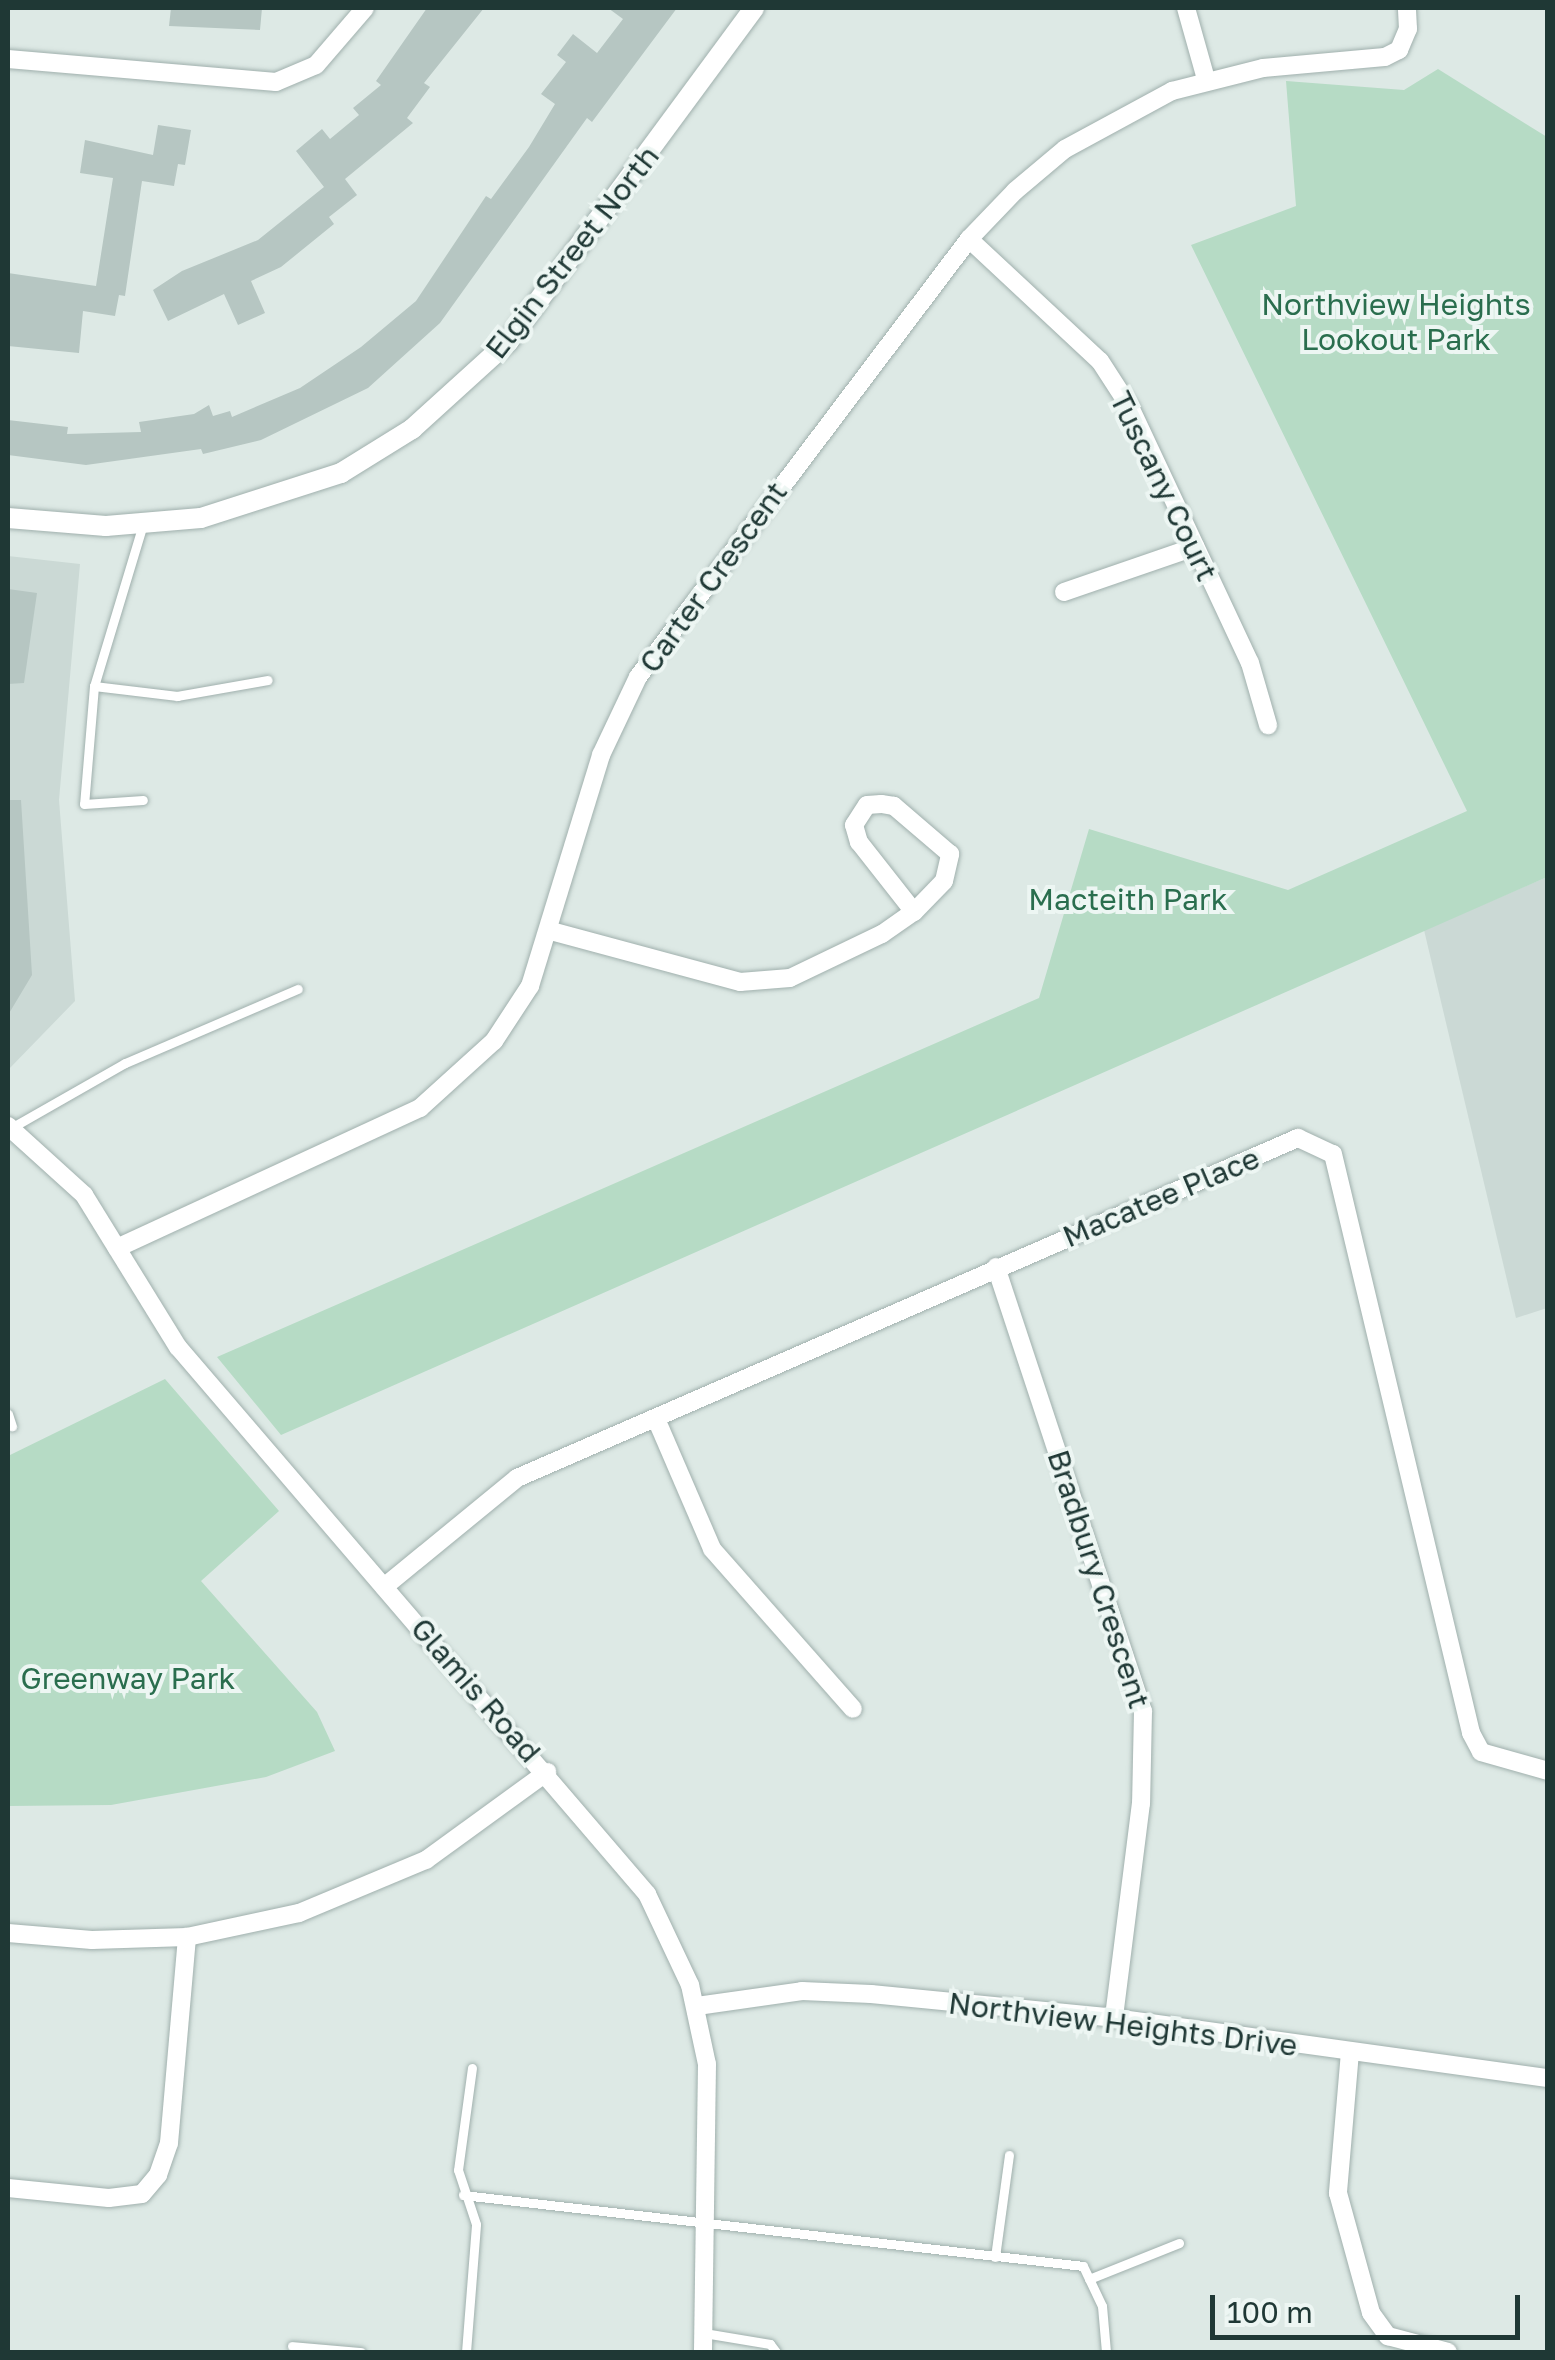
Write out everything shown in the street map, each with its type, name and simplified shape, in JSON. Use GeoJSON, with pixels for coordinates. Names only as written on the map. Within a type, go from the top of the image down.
{"type":"FeatureCollection","features":[{"type":"Feature","properties":{"kind":"street"},"geometry":{"type":"LineString","coordinates":[[8,60],[276,82],[316,65],[365,8]]}},
{"type":"Feature","properties":{"kind":"street","name":"Elgin Street North"},"geometry":{"type":"LineString","coordinates":[[8,518],[143,524],[262,503],[341,473],[464,388],[557,279],[754,8]]}},
{"type":"Feature","properties":{"kind":"street"},"geometry":{"type":"LineString","coordinates":[[1186,8],[1206,79]]}},
{"type":"Feature","properties":{"kind":"street","name":"Carter Crescent"},"geometry":{"type":"LineString","coordinates":[[117,1248],[420,1108],[494,1042],[530,986],[552,931],[601,754],[638,677],[969,239],[1065,149],[1120,116],[1206,79],[1385,57],[1398,50],[1408,28],[1407,8]]}},
{"type":"Feature","properties":{"kind":"street","name":"Tuscany Court"},"geometry":{"type":"LineString","coordinates":[[969,239],[1100,361],[1131,409],[1250,664],[1268,724]]}},
{"type":"Feature","properties":{"kind":"street"},"geometry":{"type":"LineString","coordinates":[[1064,592],[1195,546]]}},
{"type":"Feature","properties":{"kind":"street"},"geometry":{"type":"LineString","coordinates":[[552,931],[766,984],[820,964],[914,912],[944,881],[950,854],[894,806],[867,805],[854,825],[859,842],[914,912]]}},
{"type":"Feature","properties":{"kind":"street","name":"Glamis Road"},"geometry":{"type":"LineString","coordinates":[[9,1127],[63,1171],[117,1248],[142,1299],[178,1347],[547,1772],[647,1894],[697,2006],[711,2121],[703,2352]]}},
{"type":"Feature","properties":{"kind":"street","name":"Macatee Place"},"geometry":{"type":"LineString","coordinates":[[384,1587],[516,1478],[657,1421],[996,1267],[1298,1138],[1333,1154],[1471,1732],[1491,1756],[1548,1771]]}},
{"type":"Feature","properties":{"kind":"street","name":"Bradbury Crescent"},"geometry":{"type":"LineString","coordinates":[[996,1267],[1143,1711],[1140,1804],[1114,2018]]}},
{"type":"Feature","properties":{"kind":"street"},"geometry":{"type":"LineString","coordinates":[[657,1421],[712,1549],[853,1708]]}},
{"type":"Feature","properties":{"kind":"street"},"geometry":{"type":"LineString","coordinates":[[8,1933],[187,1937],[298,1913],[426,1860],[547,1772]]}},
{"type":"Feature","properties":{"kind":"street"},"geometry":{"type":"LineString","coordinates":[[8,2188],[109,2198],[142,2194],[158,2175],[169,2143],[187,1937]]}},
{"type":"Feature","properties":{"kind":"street","name":"Northview Heights Drive"},"geometry":{"type":"LineString","coordinates":[[697,2006],[802,1991],[1114,2018],[1548,2078]]}},
{"type":"Feature","properties":{"kind":"street"},"geometry":{"type":"LineString","coordinates":[[1350,2052],[1338,2194],[1371,2313],[1388,2336],[1448,2352]]}},
{"type":"Feature","properties":{"kind":"lane"},"geometry":{"type":"LineString","coordinates":[[143,524],[94,686],[84,804],[143,800]]}},
{"type":"Feature","properties":{"kind":"lane"},"geometry":{"type":"LineString","coordinates":[[94,686],[177,696],[268,680]]}},
{"type":"Feature","properties":{"kind":"lane"},"geometry":{"type":"LineString","coordinates":[[9,1127],[125,1063],[298,989]]}},
{"type":"Feature","properties":{"kind":"lane"},"geometry":{"type":"LineString","coordinates":[[8,1414],[12,1426]]}},
{"type":"Feature","properties":{"kind":"lane"},"geometry":{"type":"LineString","coordinates":[[466,2352],[476,2224],[463,2195],[458,2170],[472,2068]]}},
{"type":"Feature","properties":{"kind":"lane"},"geometry":{"type":"LineString","coordinates":[[995,2256],[1009,2155]]}},
{"type":"Feature","properties":{"kind":"lane"},"geometry":{"type":"LineString","coordinates":[[463,2195],[707,2218],[1083,2266],[1102,2306],[1106,2352]]}},
{"type":"Feature","properties":{"kind":"lane"},"geometry":{"type":"LineString","coordinates":[[1089,2279],[1179,2243]]}},
{"type":"Feature","properties":{"kind":"lane"},"geometry":{"type":"LineString","coordinates":[[704,2333],[770,2344],[776,2352]]}},
{"type":"Feature","properties":{"kind":"lane"},"geometry":{"type":"LineString","coordinates":[[292,2346],[360,2352]]}},
{"type":"Feature","properties":{"kind":"shaded area"},"geometry":{"type":"Polygon","coordinates":[[[8,556],[80,564],[59,800],[75,1001],[8,1070],[8,556]]]}},
{"type":"Feature","properties":{"kind":"shaded area"},"geometry":{"type":"Polygon","coordinates":[[[1547,877],[1547,1308],[1516,1318],[1424,930],[1547,877]]]}},
{"type":"Feature","properties":{"kind":"green space","name":"Northview Heights Lookout Park"},"geometry":{"type":"Polygon","coordinates":[[[1438,69],[1547,137],[1547,877],[281,1435],[217,1357],[1039,998],[1089,829],[1288,890],[1467,811],[1191,245],[1296,206],[1286,81],[1404,90],[1438,69]]]}},
{"type":"Feature","properties":{"kind":"green space","name":"Greenway Park"},"geometry":{"type":"Polygon","coordinates":[[[165,1379],[279,1511],[201,1581],[317,1712],[335,1751],[266,1777],[111,1805],[8,1806],[8,1456],[165,1379]]]}},
{"type":"Feature","properties":{"kind":"building"},"geometry":{"type":"Polygon","coordinates":[[[171,8],[262,8],[260,30],[169,26],[171,8]]]}},
{"type":"Feature","properties":{"kind":"building"},"geometry":{"type":"Polygon","coordinates":[[[427,8],[484,8],[424,83],[430,87],[407,118],[413,123],[345,179],[357,195],[329,217],[334,224],[281,267],[251,281],[265,313],[238,325],[224,294],[168,321],[153,290],[182,271],[258,240],[324,187],[296,151],[322,129],[330,139],[359,115],[353,108],[381,85],[376,81],[427,8]]]}},
{"type":"Feature","properties":{"kind":"building"},"geometry":{"type":"Polygon","coordinates":[[[608,8],[677,8],[592,122],[587,118],[440,323],[368,388],[261,440],[203,454],[201,449],[86,465],[8,455],[8,420],[68,427],[67,434],[141,432],[139,422],[194,414],[209,405],[213,416],[230,411],[232,417],[300,388],[361,347],[416,301],[486,196],[491,199],[529,147],[555,104],[541,94],[566,62],[557,55],[573,34],[597,53],[623,19],[608,8]]]}},
{"type":"Feature","properties":{"kind":"building"},"geometry":{"type":"Polygon","coordinates":[[[158,125],[191,130],[185,165],[178,164],[174,186],[142,181],[125,296],[119,295],[115,316],[83,311],[79,353],[8,346],[8,273],[96,286],[113,178],[80,173],[85,140],[153,155],[158,125]]]}},
{"type":"Feature","properties":{"kind":"building"},"geometry":{"type":"Polygon","coordinates":[[[8,589],[37,593],[24,683],[8,684],[8,589]]]}},
{"type":"Feature","properties":{"kind":"building"},"geometry":{"type":"Polygon","coordinates":[[[8,800],[21,800],[32,975],[8,1015],[8,800]]]}},
{"type":"Feature","properties":{"kind":"park label","name":"Macteith Park"},"geometry":{"type":"Point","coordinates":[1128,899]}}]}
